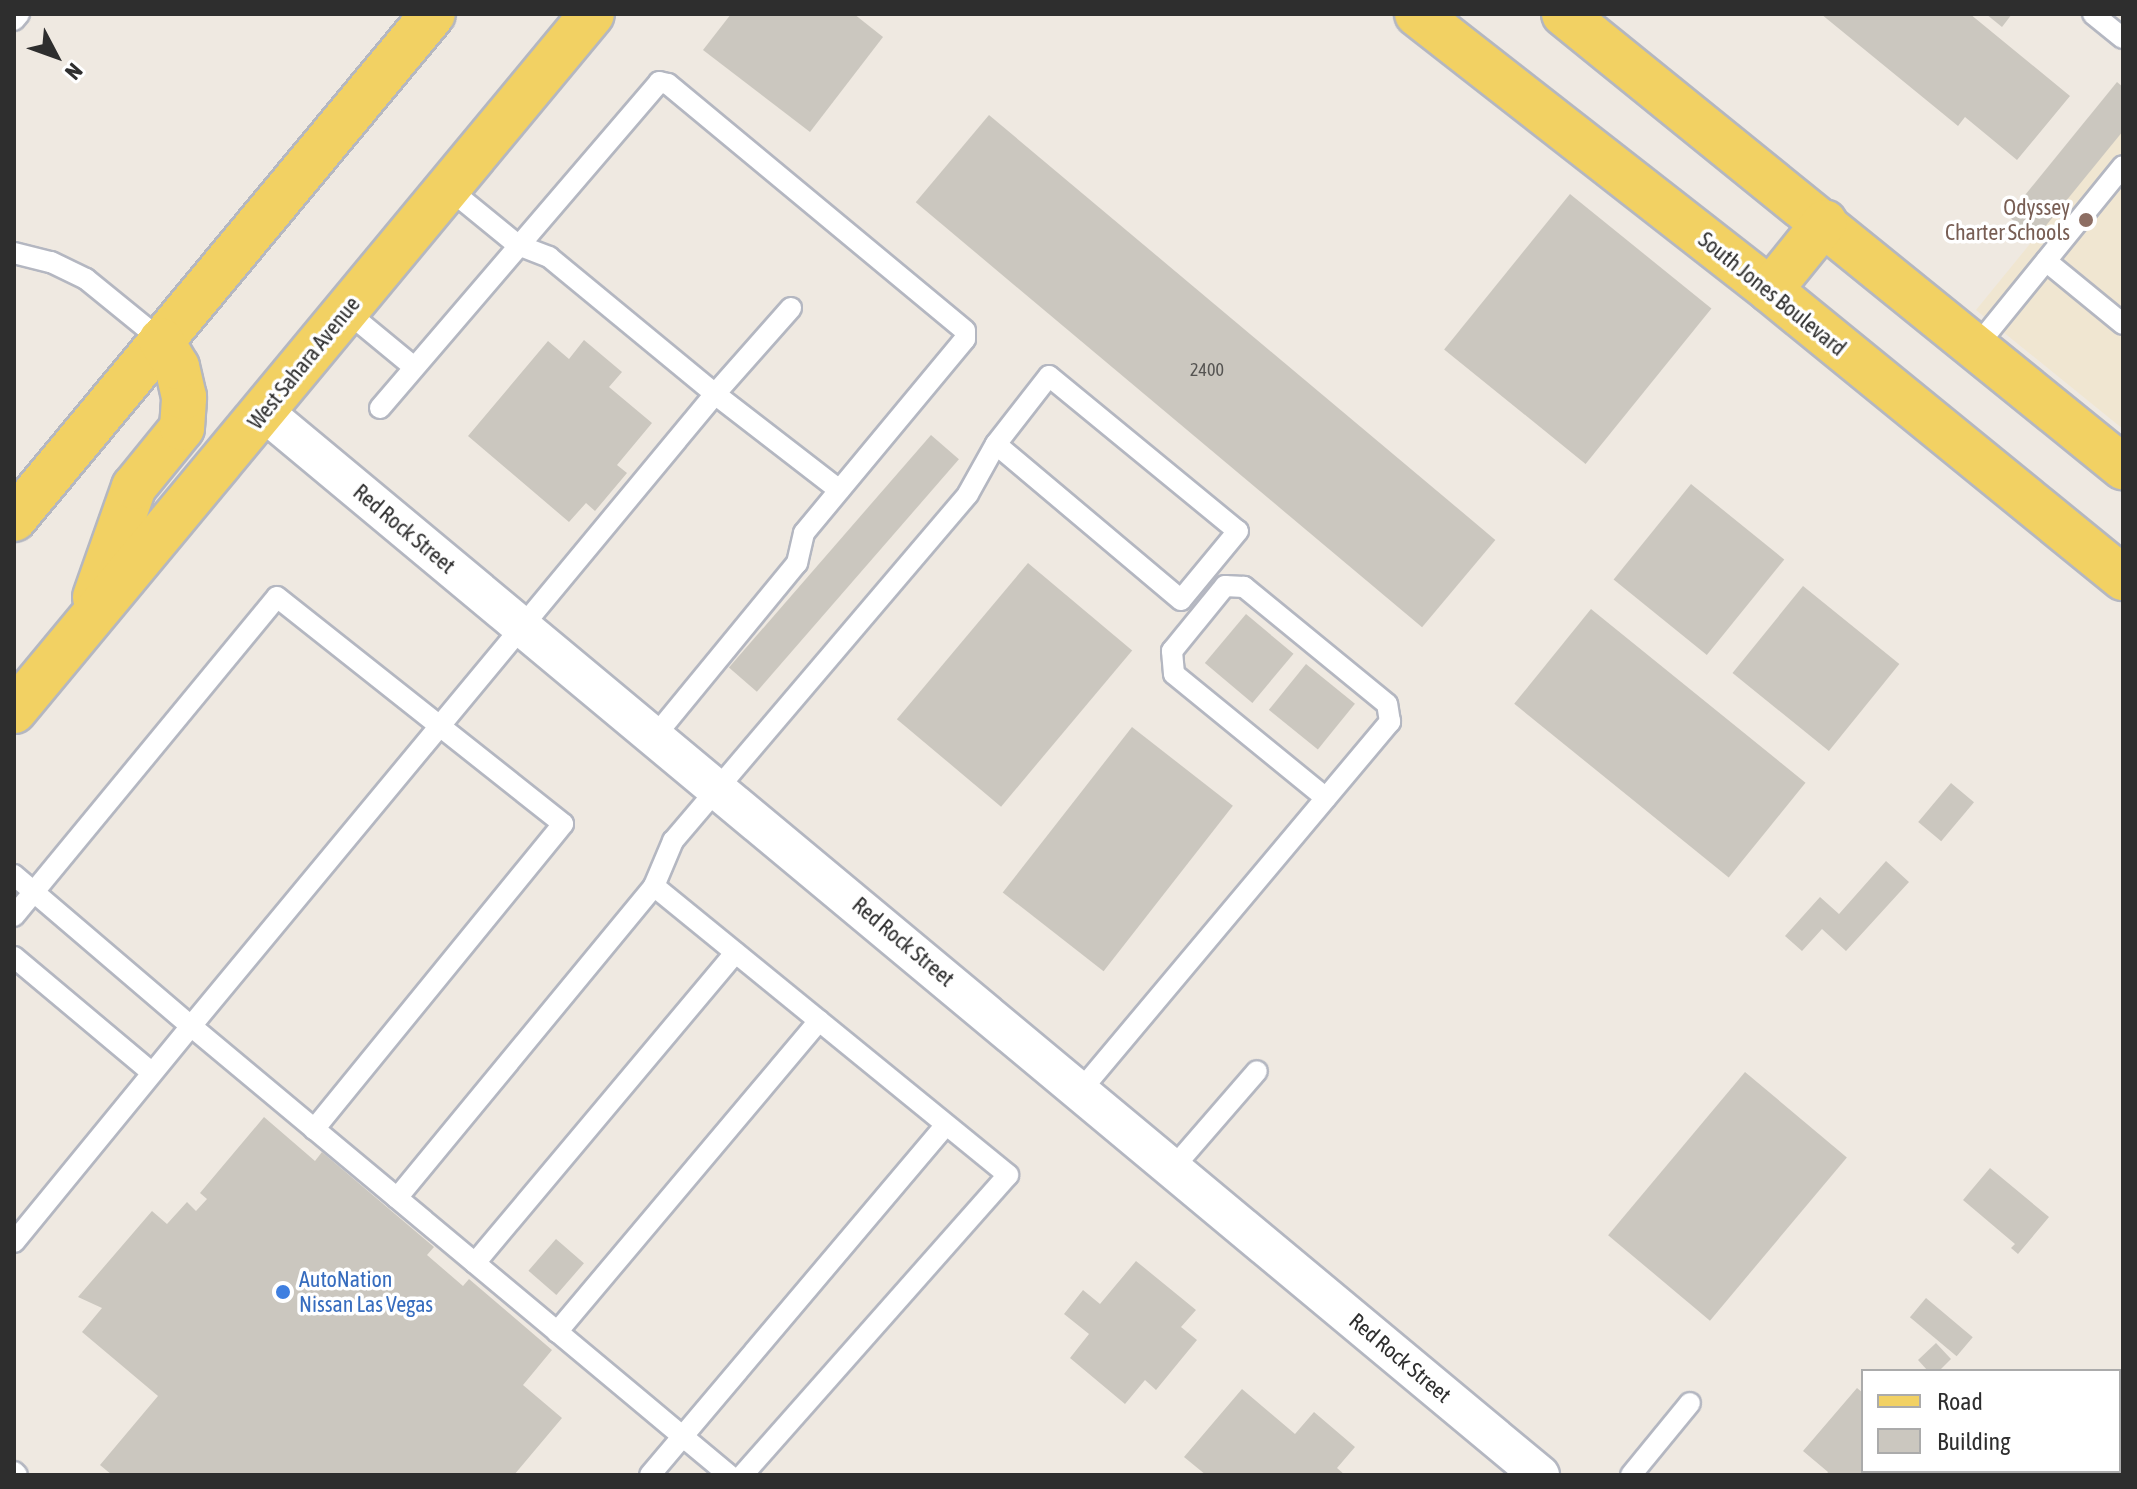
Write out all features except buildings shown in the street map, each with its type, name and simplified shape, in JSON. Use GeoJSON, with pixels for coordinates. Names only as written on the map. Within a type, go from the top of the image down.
{"type":"FeatureCollection","features":[{"type":"Feature","properties":{"kind":"main road"},"geometry":{"type":"LineString","coordinates":[[14,519],[433,14]]}},
{"type":"Feature","properties":{"kind":"main road","name":"West Sahara Avenue"},"geometry":{"type":"LineString","coordinates":[[14,711],[592,14]]}},
{"type":"Feature","properties":{"kind":"main road","name":"South Jones Boulevard"},"geometry":{"type":"LineString","coordinates":[[1417,14],[1770,290],[2123,578]]}},
{"type":"Feature","properties":{"kind":"main road"},"geometry":{"type":"LineString","coordinates":[[1564,14],[1825,222],[2123,467]]}},
{"type":"Feature","properties":{"kind":"main road"},"geometry":{"type":"LineString","coordinates":[[1770,290],[1825,222]]}},
{"type":"Feature","properties":{"kind":"main road"},"geometry":{"type":"LineString","coordinates":[[84,627],[134,487],[182,428],[184,397],[177,367],[161,340]]}},
{"type":"Feature","properties":{"kind":"street","name":"Red Rock Street"},"geometry":{"type":"LineString","coordinates":[[264,412],[1540,1475]]}},
{"type":"Feature","properties":{"kind":"lane"},"geometry":{"type":"LineString","coordinates":[[14,20],[19,14]]}},
{"type":"Feature","properties":{"kind":"lane"},"geometry":{"type":"LineString","coordinates":[[2093,14],[2123,38]]}},
{"type":"Feature","properties":{"kind":"lane"},"geometry":{"type":"LineString","coordinates":[[380,408],[654,85],[668,84],[965,331],[965,339],[804,533],[797,563],[655,736]]}},
{"type":"Feature","properties":{"kind":"lane"},"geometry":{"type":"LineString","coordinates":[[1976,347],[2123,166]]}},
{"type":"Feature","properties":{"kind":"lane"},"geometry":{"type":"LineString","coordinates":[[448,188],[518,245],[549,257],[715,394],[839,490]]}},
{"type":"Feature","properties":{"kind":"lane"},"geometry":{"type":"LineString","coordinates":[[14,253],[51,262],[86,279],[161,340]]}},
{"type":"Feature","properties":{"kind":"lane"},"geometry":{"type":"LineString","coordinates":[[2046,261],[2123,324]]}},
{"type":"Feature","properties":{"kind":"lane"},"geometry":{"type":"LineString","coordinates":[[14,1242],[438,725],[715,394],[791,308]]}},
{"type":"Feature","properties":{"kind":"lane"},"geometry":{"type":"LineString","coordinates":[[346,311],[414,367]]}},
{"type":"Feature","properties":{"kind":"lane"},"geometry":{"type":"LineString","coordinates":[[397,1198],[654,886],[673,841],[968,494],[996,444],[1049,376],[1238,531],[1181,600],[996,444]]}},
{"type":"Feature","properties":{"kind":"lane"},"geometry":{"type":"LineString","coordinates":[[1081,1090],[1390,722],[1387,704],[1244,587],[1225,586],[1172,651],[1174,674],[1326,798]]}},
{"type":"Feature","properties":{"kind":"lane"},"geometry":{"type":"LineString","coordinates":[[14,916],[277,597],[563,824],[314,1129]]}},
{"type":"Feature","properties":{"kind":"lane"},"geometry":{"type":"LineString","coordinates":[[14,875],[729,1475]]}},
{"type":"Feature","properties":{"kind":"lane"},"geometry":{"type":"LineString","coordinates":[[654,886],[1008,1175],[743,1475]]}},
{"type":"Feature","properties":{"kind":"lane"},"geometry":{"type":"LineString","coordinates":[[475,1263],[735,953]]}},
{"type":"Feature","properties":{"kind":"lane"},"geometry":{"type":"LineString","coordinates":[[14,957],[152,1073]]}},
{"type":"Feature","properties":{"kind":"lane"},"geometry":{"type":"LineString","coordinates":[[557,1332],[819,1021]]}},
{"type":"Feature","properties":{"kind":"lane"},"geometry":{"type":"LineString","coordinates":[[1173,1168],[1257,1071]]}},
{"type":"Feature","properties":{"kind":"lane"},"geometry":{"type":"LineString","coordinates":[[650,1475],[946,1125]]}},
{"type":"Feature","properties":{"kind":"lane"},"geometry":{"type":"LineString","coordinates":[[1631,1475],[1690,1403]]}},
{"type":"Feature","properties":{"kind":"shaded area","name":"Odyssey Charter Schools"},"geometry":{"type":"Polygon","coordinates":[[[2123,130],[2123,429],[1976,310],[2123,130]]]}},
{"type":"Feature","properties":{"kind":"place","name":"Odyssey Charter Schools"},"geometry":{"type":"Point","coordinates":[2086,220]}},
{"type":"Feature","properties":{"kind":"place","name":"AutoNation Nissan Las Vegas"},"geometry":{"type":"Point","coordinates":[283,1292]}}]}
